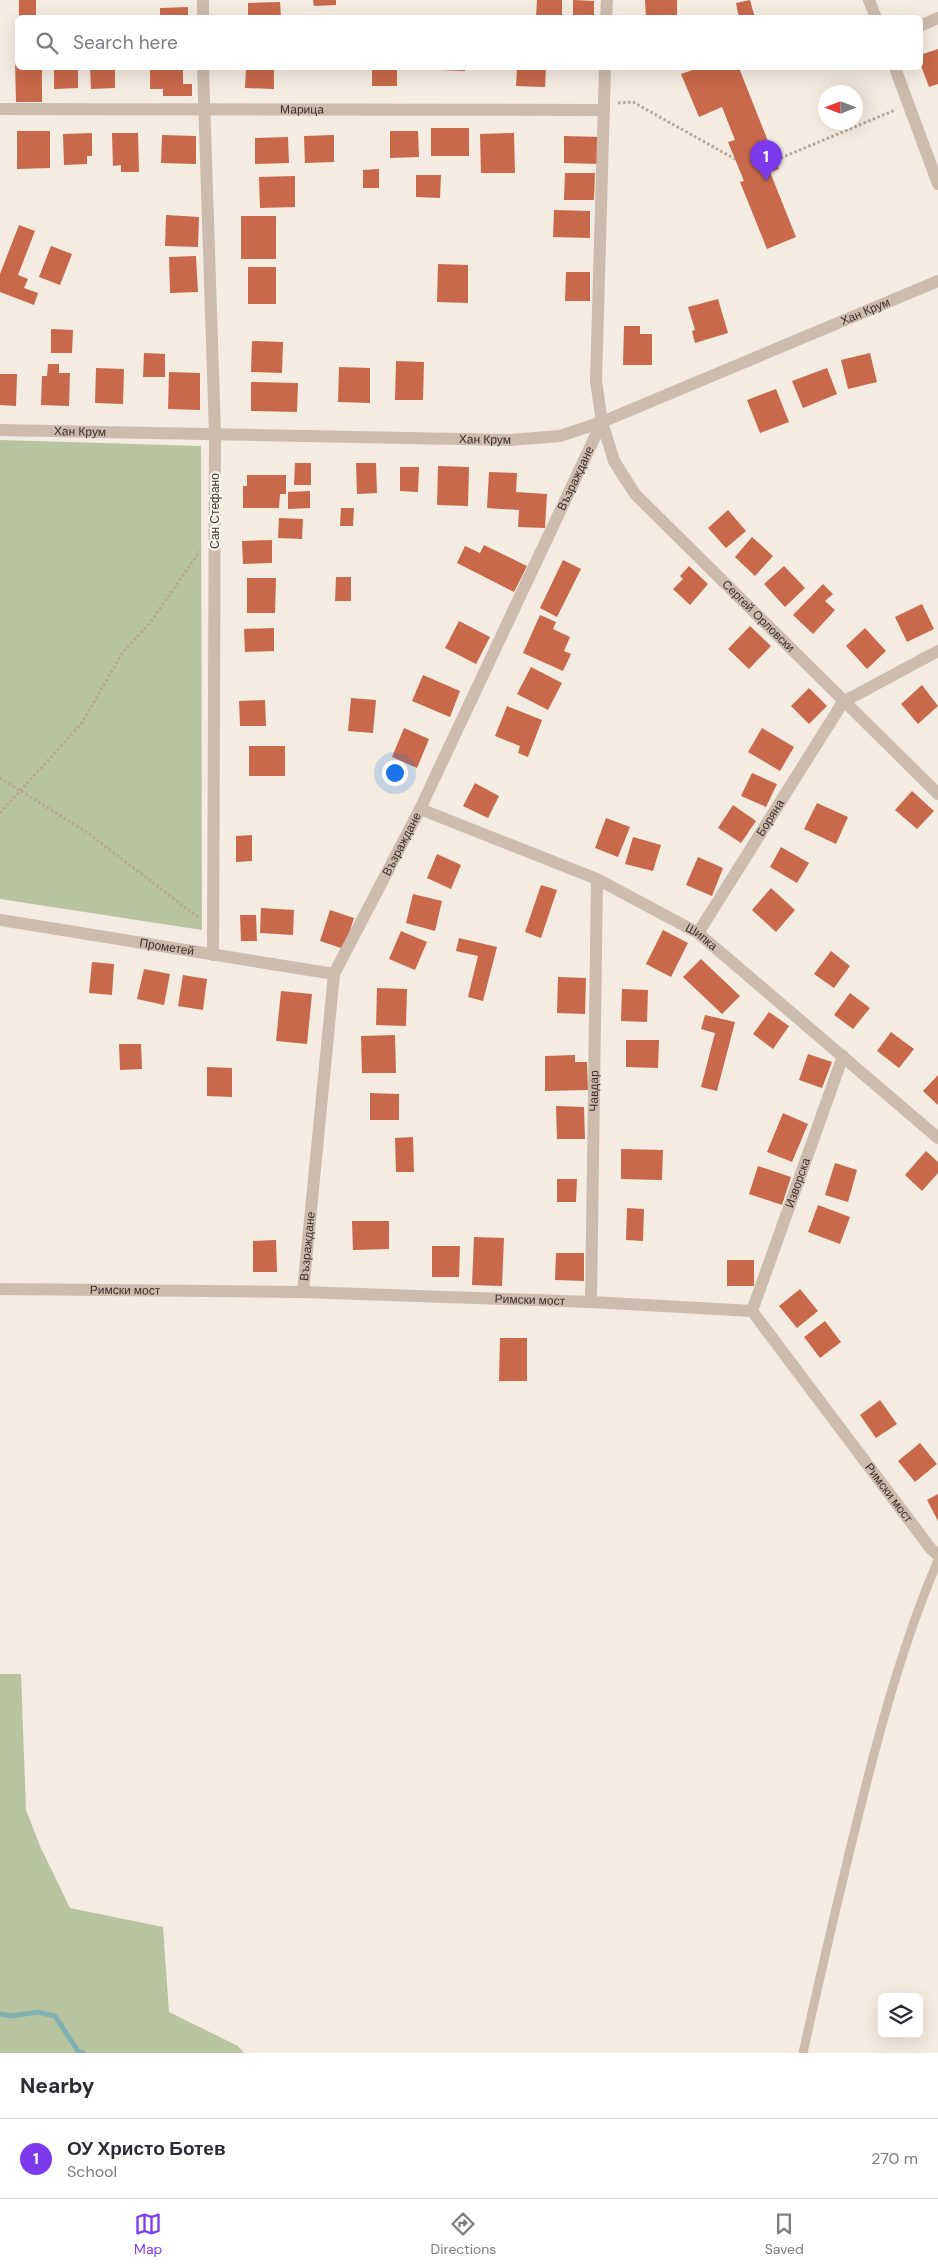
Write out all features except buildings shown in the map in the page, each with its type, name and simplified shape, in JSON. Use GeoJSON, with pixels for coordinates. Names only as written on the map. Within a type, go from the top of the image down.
{"type":"FeatureCollection","features":[{"type":"Feature","properties":{"kind":"street"},"geometry":{"type":"LineString","coordinates":[[203,0],[203,15]]}},
{"type":"Feature","properties":{"kind":"street"},"geometry":{"type":"LineString","coordinates":[[606,15],[607,0]]}},
{"type":"Feature","properties":{"kind":"street"},"geometry":{"type":"LineString","coordinates":[[869,0],[875,15]]}},
{"type":"Feature","properties":{"kind":"street"},"geometry":{"type":"LineString","coordinates":[[923,25],[938,18]]}},
{"type":"Feature","properties":{"kind":"street","name":"Сан Стефано"},"geometry":{"type":"LineString","coordinates":[[204,70],[216,434],[213,955]]}},
{"type":"Feature","properties":{"kind":"street","name":"Сергей Орловски"},"geometry":{"type":"LineString","coordinates":[[605,70],[596,381],[602,422],[614,461],[635,494],[938,794]]}},
{"type":"Feature","properties":{"kind":"street"},"geometry":{"type":"LineString","coordinates":[[896,70],[938,184]]}},
{"type":"Feature","properties":{"kind":"street","name":"Марица"},"geometry":{"type":"LineString","coordinates":[[0,109],[604,107]]}},
{"type":"Feature","properties":{"kind":"street","name":"Хан Крум"},"geometry":{"type":"LineString","coordinates":[[0,430],[510,440],[560,436],[602,422],[938,281]]}},
{"type":"Feature","properties":{"kind":"street","name":"Възраждане"},"geometry":{"type":"LineString","coordinates":[[303,1292],[334,974],[420,809],[602,422]]}},
{"type":"Feature","properties":{"kind":"street"},"geometry":{"type":"LineString","coordinates":[[843,702],[938,651]]}},
{"type":"Feature","properties":{"kind":"street","name":"Боряна"},"geometry":{"type":"LineString","coordinates":[[698,933],[843,702]]}},
{"type":"Feature","properties":{"kind":"street","name":"Шипка"},"geometry":{"type":"LineString","coordinates":[[420,809],[597,879],[698,933],[938,1138]]}},
{"type":"Feature","properties":{"kind":"street","name":"Чавдар"},"geometry":{"type":"LineString","coordinates":[[591,1302],[597,879]]}},
{"type":"Feature","properties":{"kind":"street","name":"Прометей"},"geometry":{"type":"LineString","coordinates":[[0,920],[334,974]]}},
{"type":"Feature","properties":{"kind":"street","name":"Изворска"},"geometry":{"type":"LineString","coordinates":[[752,1311],[843,1056]]}},
{"type":"Feature","properties":{"kind":"street","name":"Римски мост"},"geometry":{"type":"LineString","coordinates":[[0,1289],[303,1292],[591,1302],[752,1311],[931,1549],[938,1555]]}},
{"type":"Feature","properties":{"kind":"lane"},"geometry":{"type":"LineString","coordinates":[[803,2053],[835,1911],[878,1738],[903,1653],[938,1560]]}},
{"type":"Feature","properties":{"kind":"path"},"geometry":{"type":"LineString","coordinates":[[604,107],[633,102],[735,159]]}},
{"type":"Feature","properties":{"kind":"path"},"geometry":{"type":"LineString","coordinates":[[776,160],[909,105]]}},
{"type":"Feature","properties":{"kind":"path"},"geometry":{"type":"LineString","coordinates":[[0,814],[81,724],[123,652],[149,624],[215,530]]}},
{"type":"Feature","properties":{"kind":"path"},"geometry":{"type":"LineString","coordinates":[[0,778],[85,831],[213,928]]}},
{"type":"Feature","properties":{"kind":"green space"},"geometry":{"type":"Polygon","coordinates":[[[0,440],[201,446],[202,930],[0,899],[0,440]]]}},
{"type":"Feature","properties":{"kind":"green space"},"geometry":{"type":"Polygon","coordinates":[[[0,1674],[21,1674],[26,1810],[40,1846],[70,1908],[163,1927],[169,2012],[238,2046],[244,2053],[0,2053],[0,1674]]]}},
{"type":"Feature","properties":{"kind":"waterway"},"geometry":{"type":"LineString","coordinates":[[0,2014],[11,2016],[38,2012],[55,2016],[78,2051],[84,2053]]}},
{"type":"Feature","properties":{"kind":"place","name":"ОУ Христо Ботев"},"geometry":{"type":"Point","coordinates":[766,181]}}]}
